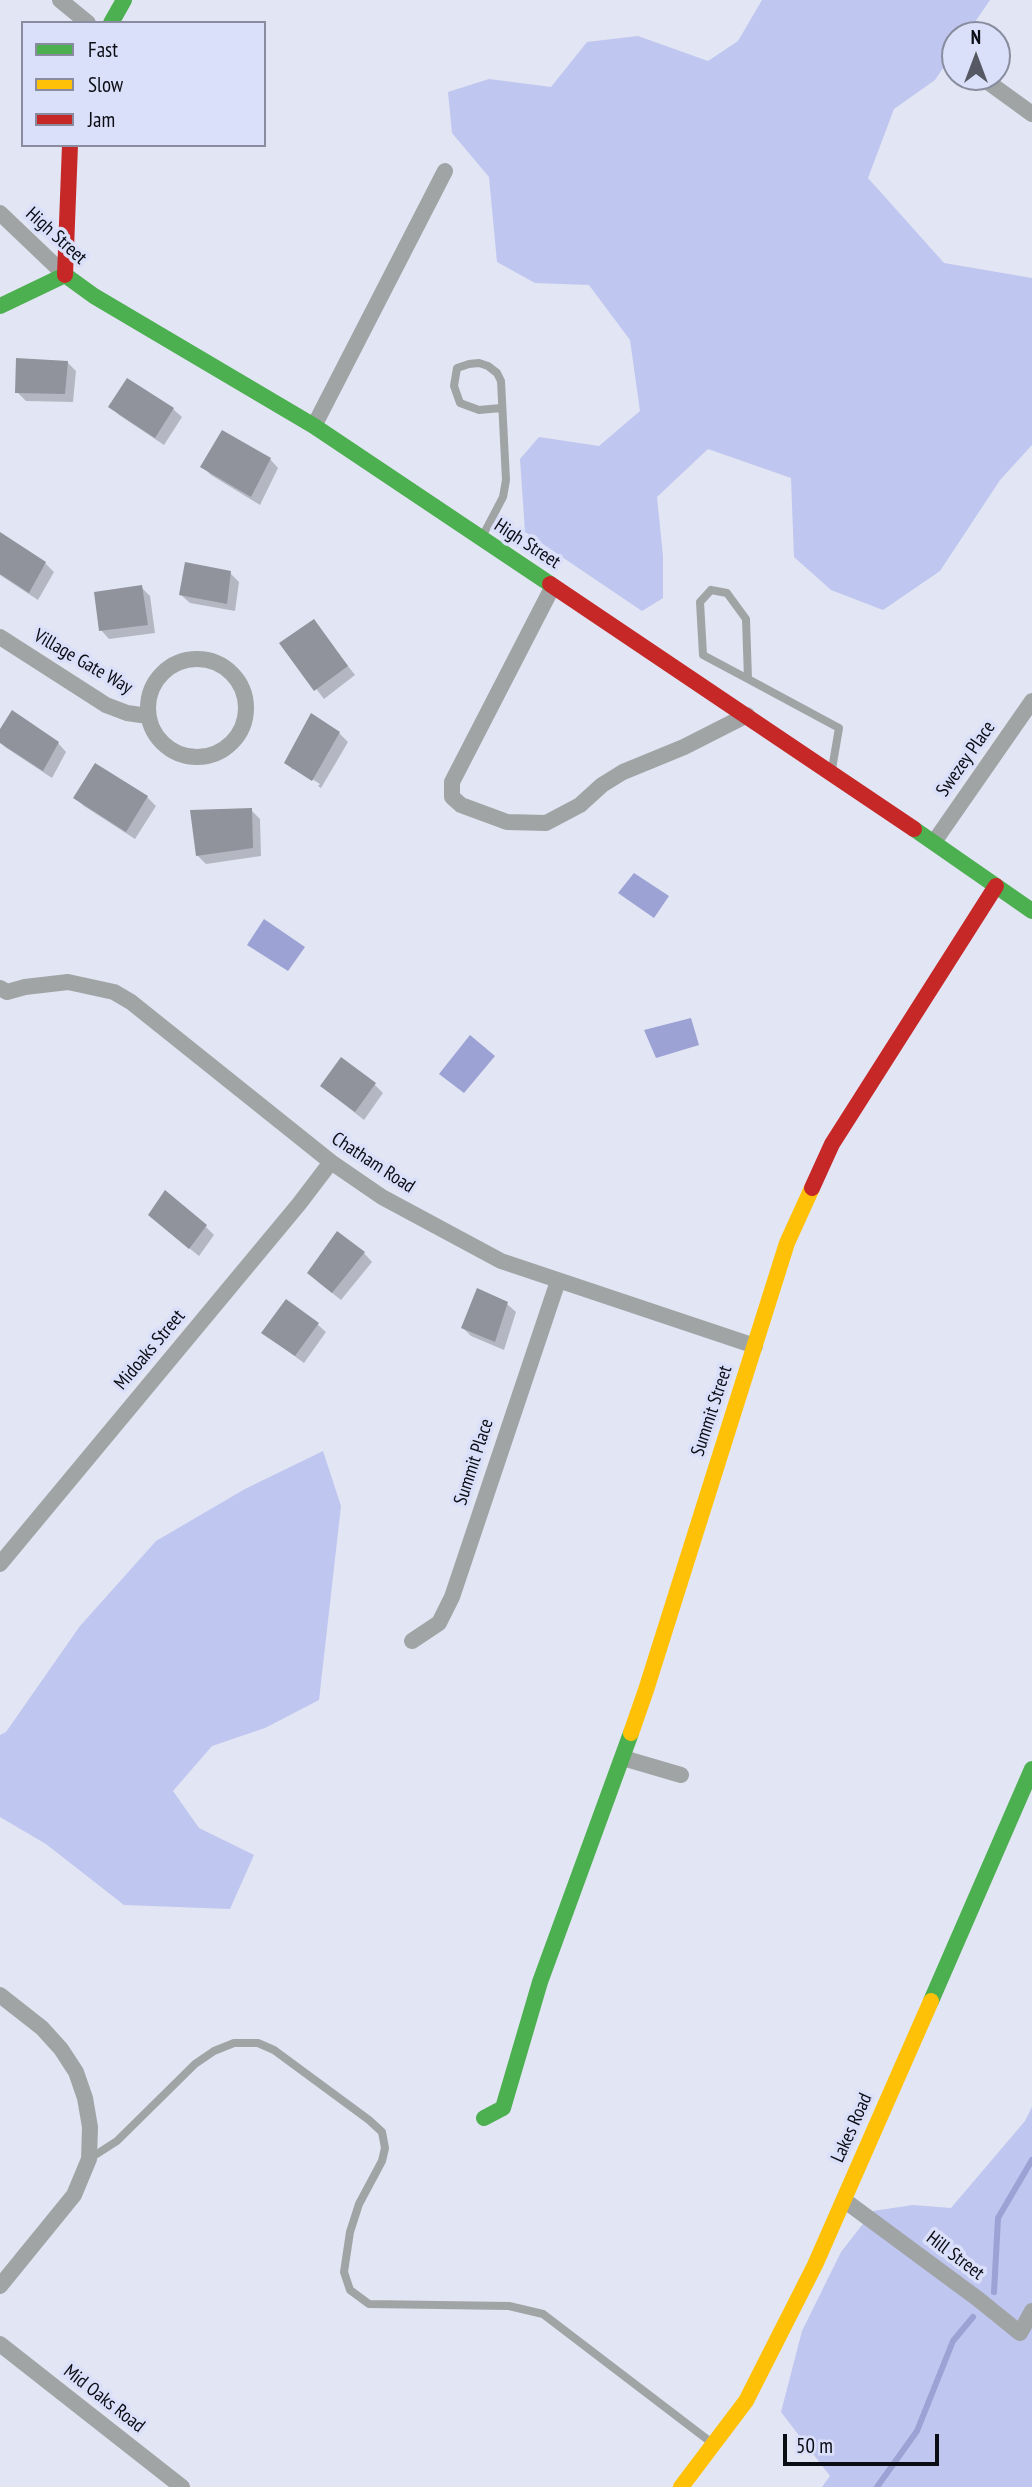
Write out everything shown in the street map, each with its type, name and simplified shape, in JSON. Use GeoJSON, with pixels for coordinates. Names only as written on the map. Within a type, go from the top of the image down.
{"type":"FeatureCollection","features":[{"type":"Feature","properties":{"kind":"street"},"geometry":{"type":"LineString","coordinates":[[60,0],[86,21]]}},
{"type":"Feature","properties":{"kind":"street"},"geometry":{"type":"LineString","coordinates":[[112,21],[124,0]]}},
{"type":"Feature","properties":{"kind":"street"},"geometry":{"type":"LineString","coordinates":[[1000,91],[1032,114]]}},
{"type":"Feature","properties":{"kind":"street"},"geometry":{"type":"LineString","coordinates":[[0,306],[65,275],[70,147]]}},
{"type":"Feature","properties":{"kind":"street"},"geometry":{"type":"LineString","coordinates":[[314,426],[445,171]]}},
{"type":"Feature","properties":{"kind":"street","name":"High Street"},"geometry":{"type":"LineString","coordinates":[[0,214],[65,275],[94,296],[314,426],[747,715],[1032,911]]}},
{"type":"Feature","properties":{"kind":"street"},"geometry":{"type":"LineString","coordinates":[[553,586],[452,782],[452,796],[461,805],[507,822],[546,823],[580,805],[601,785],[623,772],[684,747],[747,715]]}},
{"type":"Feature","properties":{"kind":"street","name":"Village Gate Way"},"geometry":{"type":"LineString","coordinates":[[0,637],[106,705],[127,713],[148,716]]}},
{"type":"Feature","properties":{"kind":"street","name":"Village Gate Way"},"geometry":{"type":"LineString","coordinates":[[191,659],[207,659],[234,674],[243,688],[247,704],[246,720],[239,736],[227,748],[212,755],[195,758],[179,754],[165,745],[154,733],[148,716],[148,701],[153,685],[162,673],[175,664],[191,659]]}},
{"type":"Feature","properties":{"kind":"street","name":"Swezey Place"},"geometry":{"type":"LineString","coordinates":[[934,842],[1032,701]]}},
{"type":"Feature","properties":{"kind":"street","name":"Summit Street"},"geometry":{"type":"LineString","coordinates":[[484,2118],[503,2108],[540,1982],[622,1758],[787,1243],[832,1144],[996,886]]}},
{"type":"Feature","properties":{"kind":"street","name":"Chatham Road"},"geometry":{"type":"LineString","coordinates":[[2,994],[68,982],[114,992],[131,1002],[331,1162],[382,1197],[501,1261],[755,1346]]}},
{"type":"Feature","properties":{"kind":"street","name":"Midoaks Street"},"geometry":{"type":"LineString","coordinates":[[0,1564],[331,1162]]}},
{"type":"Feature","properties":{"kind":"street","name":"Summit Place"},"geometry":{"type":"LineString","coordinates":[[412,1641],[439,1623],[452,1597],[558,1282]]}},
{"type":"Feature","properties":{"kind":"street"},"geometry":{"type":"LineString","coordinates":[[622,1758],[681,1775]]}},
{"type":"Feature","properties":{"kind":"street","name":"Lakes Road"},"geometry":{"type":"LineString","coordinates":[[681,2487],[746,2401],[815,2265],[1032,1769]]}},
{"type":"Feature","properties":{"kind":"street"},"geometry":{"type":"LineString","coordinates":[[0,1995],[42,2028],[61,2049],[76,2072],[85,2098],[90,2127],[89,2159],[75,2195],[0,2286]]}},
{"type":"Feature","properties":{"kind":"street","name":"Hill Street"},"geometry":{"type":"LineString","coordinates":[[844,2200],[1020,2333],[1032,2311]]}},
{"type":"Feature","properties":{"kind":"street","name":"Mid Oaks Road"},"geometry":{"type":"LineString","coordinates":[[0,2344],[182,2487]]}},
{"type":"Feature","properties":{"kind":"lane"},"geometry":{"type":"LineString","coordinates":[[481,539],[503,497],[506,480],[501,381],[493,369],[479,363],[457,368],[454,386],[460,403],[479,410],[501,408]]}},
{"type":"Feature","properties":{"kind":"lane"},"geometry":{"type":"LineString","coordinates":[[748,679],[746,619],[727,593],[711,590],[700,602],[702,655],[839,728],[831,772]]}},
{"type":"Feature","properties":{"kind":"lane"},"geometry":{"type":"LineString","coordinates":[[89,2159],[117,2141],[195,2064],[215,2051],[234,2043],[257,2043],[274,2050],[382,2132],[385,2148],[382,2161],[359,2204],[350,2232],[344,2272],[349,2290],[369,2304],[509,2306],[542,2314],[714,2445]]}},
{"type":"Feature","properties":{"kind":"shaded area"},"geometry":{"type":"Polygon","coordinates":[[[762,0],[990,0],[976,21],[941,21],[941,71],[935,80],[894,109],[868,178],[944,263],[1032,278],[1032,445],[1000,480],[940,571],[883,610],[831,590],[794,557],[791,478],[708,449],[657,497],[663,556],[663,598],[642,611],[525,532],[520,459],[539,437],[599,446],[640,411],[630,340],[589,285],[535,283],[497,262],[489,177],[452,133],[448,92],[489,79],[551,87],[587,42],[638,36],[708,61],[738,41],[762,0]]]}},
{"type":"Feature","properties":{"kind":"shaded area"},"geometry":{"type":"Polygon","coordinates":[[[634,873],[669,896],[654,918],[618,893],[634,873]]]}},
{"type":"Feature","properties":{"kind":"shaded area"},"geometry":{"type":"Polygon","coordinates":[[[264,919],[305,947],[288,971],[247,945],[264,919]]]}},
{"type":"Feature","properties":{"kind":"shaded area"},"geometry":{"type":"Polygon","coordinates":[[[691,1018],[699,1045],[656,1058],[644,1030],[691,1018]]]}},
{"type":"Feature","properties":{"kind":"shaded area"},"geometry":{"type":"Polygon","coordinates":[[[470,1035],[495,1056],[464,1093],[439,1074],[470,1035]]]}},
{"type":"Feature","properties":{"kind":"shaded area"},"geometry":{"type":"Polygon","coordinates":[[[323,1451],[341,1506],[319,1700],[265,1728],[212,1746],[173,1791],[199,1828],[254,1855],[230,1909],[124,1905],[46,1844],[0,1817],[0,1735],[6,1732],[80,1626],[156,1541],[245,1489],[323,1451]]]}},
{"type":"Feature","properties":{"kind":"shaded area"},"geometry":{"type":"Polygon","coordinates":[[[1032,2107],[1032,2487],[822,2487],[830,2476],[781,2412],[802,2331],[841,2252],[873,2211],[913,2205],[951,2208],[1025,2121],[1032,2107]]]}},
{"type":"Feature","properties":{"kind":"building"},"geometry":{"type":"Polygon","coordinates":[[[16,358],[68,361],[65,394],[15,393],[16,358]]]}},
{"type":"Feature","properties":{"kind":"building"},"geometry":{"type":"Polygon","coordinates":[[[127,378],[174,408],[155,438],[108,407],[127,378]]]}},
{"type":"Feature","properties":{"kind":"building"},"geometry":{"type":"Polygon","coordinates":[[[222,430],[271,458],[251,497],[200,467],[222,430]]]}},
{"type":"Feature","properties":{"kind":"building"},"geometry":{"type":"Polygon","coordinates":[[[0,532],[46,562],[29,593],[0,574],[0,532]]]}},
{"type":"Feature","properties":{"kind":"building"},"geometry":{"type":"Polygon","coordinates":[[[185,562],[231,571],[227,604],[179,595],[185,562]]]}},
{"type":"Feature","properties":{"kind":"building"},"geometry":{"type":"Polygon","coordinates":[[[142,585],[148,625],[99,631],[94,592],[142,585]]]}},
{"type":"Feature","properties":{"kind":"building"},"geometry":{"type":"Polygon","coordinates":[[[314,619],[348,666],[314,691],[279,643],[314,619]]]}},
{"type":"Feature","properties":{"kind":"building"},"geometry":{"type":"Polygon","coordinates":[[[12,710],[59,742],[43,771],[0,743],[0,729],[12,710]]]}},
{"type":"Feature","properties":{"kind":"building"},"geometry":{"type":"Polygon","coordinates":[[[311,713],[340,732],[312,781],[284,763],[311,713]]]}},
{"type":"Feature","properties":{"kind":"building"},"geometry":{"type":"Polygon","coordinates":[[[95,763],[148,796],[126,832],[73,798],[95,763]]]}},
{"type":"Feature","properties":{"kind":"building"},"geometry":{"type":"Polygon","coordinates":[[[252,808],[253,848],[196,856],[190,810],[252,808]]]}},
{"type":"Feature","properties":{"kind":"building"},"geometry":{"type":"Polygon","coordinates":[[[341,1057],[376,1083],[355,1112],[320,1086],[341,1057]]]}},
{"type":"Feature","properties":{"kind":"building"},"geometry":{"type":"Polygon","coordinates":[[[165,1190],[207,1225],[189,1249],[148,1215],[165,1190]]]}},
{"type":"Feature","properties":{"kind":"building"},"geometry":{"type":"Polygon","coordinates":[[[337,1231],[365,1252],[332,1293],[307,1273],[337,1231]]]}},
{"type":"Feature","properties":{"kind":"building"},"geometry":{"type":"Polygon","coordinates":[[[477,1288],[508,1302],[495,1342],[461,1328],[477,1288]]]}},
{"type":"Feature","properties":{"kind":"building"},"geometry":{"type":"Polygon","coordinates":[[[286,1299],[319,1323],[295,1356],[261,1333],[286,1299]]]}},
{"type":"Feature","properties":{"kind":"waterway"},"geometry":{"type":"LineString","coordinates":[[994,2292],[998,2218],[1032,2160]]}},
{"type":"Feature","properties":{"kind":"waterway"},"geometry":{"type":"LineString","coordinates":[[877,2487],[917,2431],[953,2341],[973,2317]]}},
{"type":"Feature","properties":{"kind":"traffic: fast"},"geometry":{"type":"LineString","coordinates":[[112,21],[124,0]]}},
{"type":"Feature","properties":{"kind":"traffic: fast"},"geometry":{"type":"LineString","coordinates":[[65,275],[94,296],[314,426],[550,584]]}},
{"type":"Feature","properties":{"kind":"traffic: fast"},"geometry":{"type":"LineString","coordinates":[[0,306],[65,275]]}},
{"type":"Feature","properties":{"kind":"traffic: fast"},"geometry":{"type":"LineString","coordinates":[[914,829],[1032,911]]}},
{"type":"Feature","properties":{"kind":"traffic: fast"},"geometry":{"type":"LineString","coordinates":[[484,2118],[503,2108],[540,1982],[631,1733]]}},
{"type":"Feature","properties":{"kind":"traffic: fast"},"geometry":{"type":"LineString","coordinates":[[931,2001],[1032,1769]]}},
{"type":"Feature","properties":{"kind":"traffic: slow"},"geometry":{"type":"LineString","coordinates":[[631,1733],[787,1243],[812,1188]]}},
{"type":"Feature","properties":{"kind":"traffic: slow"},"geometry":{"type":"LineString","coordinates":[[681,2487],[746,2401],[815,2265],[931,2001]]}},
{"type":"Feature","properties":{"kind":"traffic: jam"},"geometry":{"type":"LineString","coordinates":[[65,275],[70,147]]}},
{"type":"Feature","properties":{"kind":"traffic: jam"},"geometry":{"type":"LineString","coordinates":[[550,584],[914,829]]}},
{"type":"Feature","properties":{"kind":"traffic: jam"},"geometry":{"type":"LineString","coordinates":[[812,1188],[832,1144],[996,886]]}}]}
